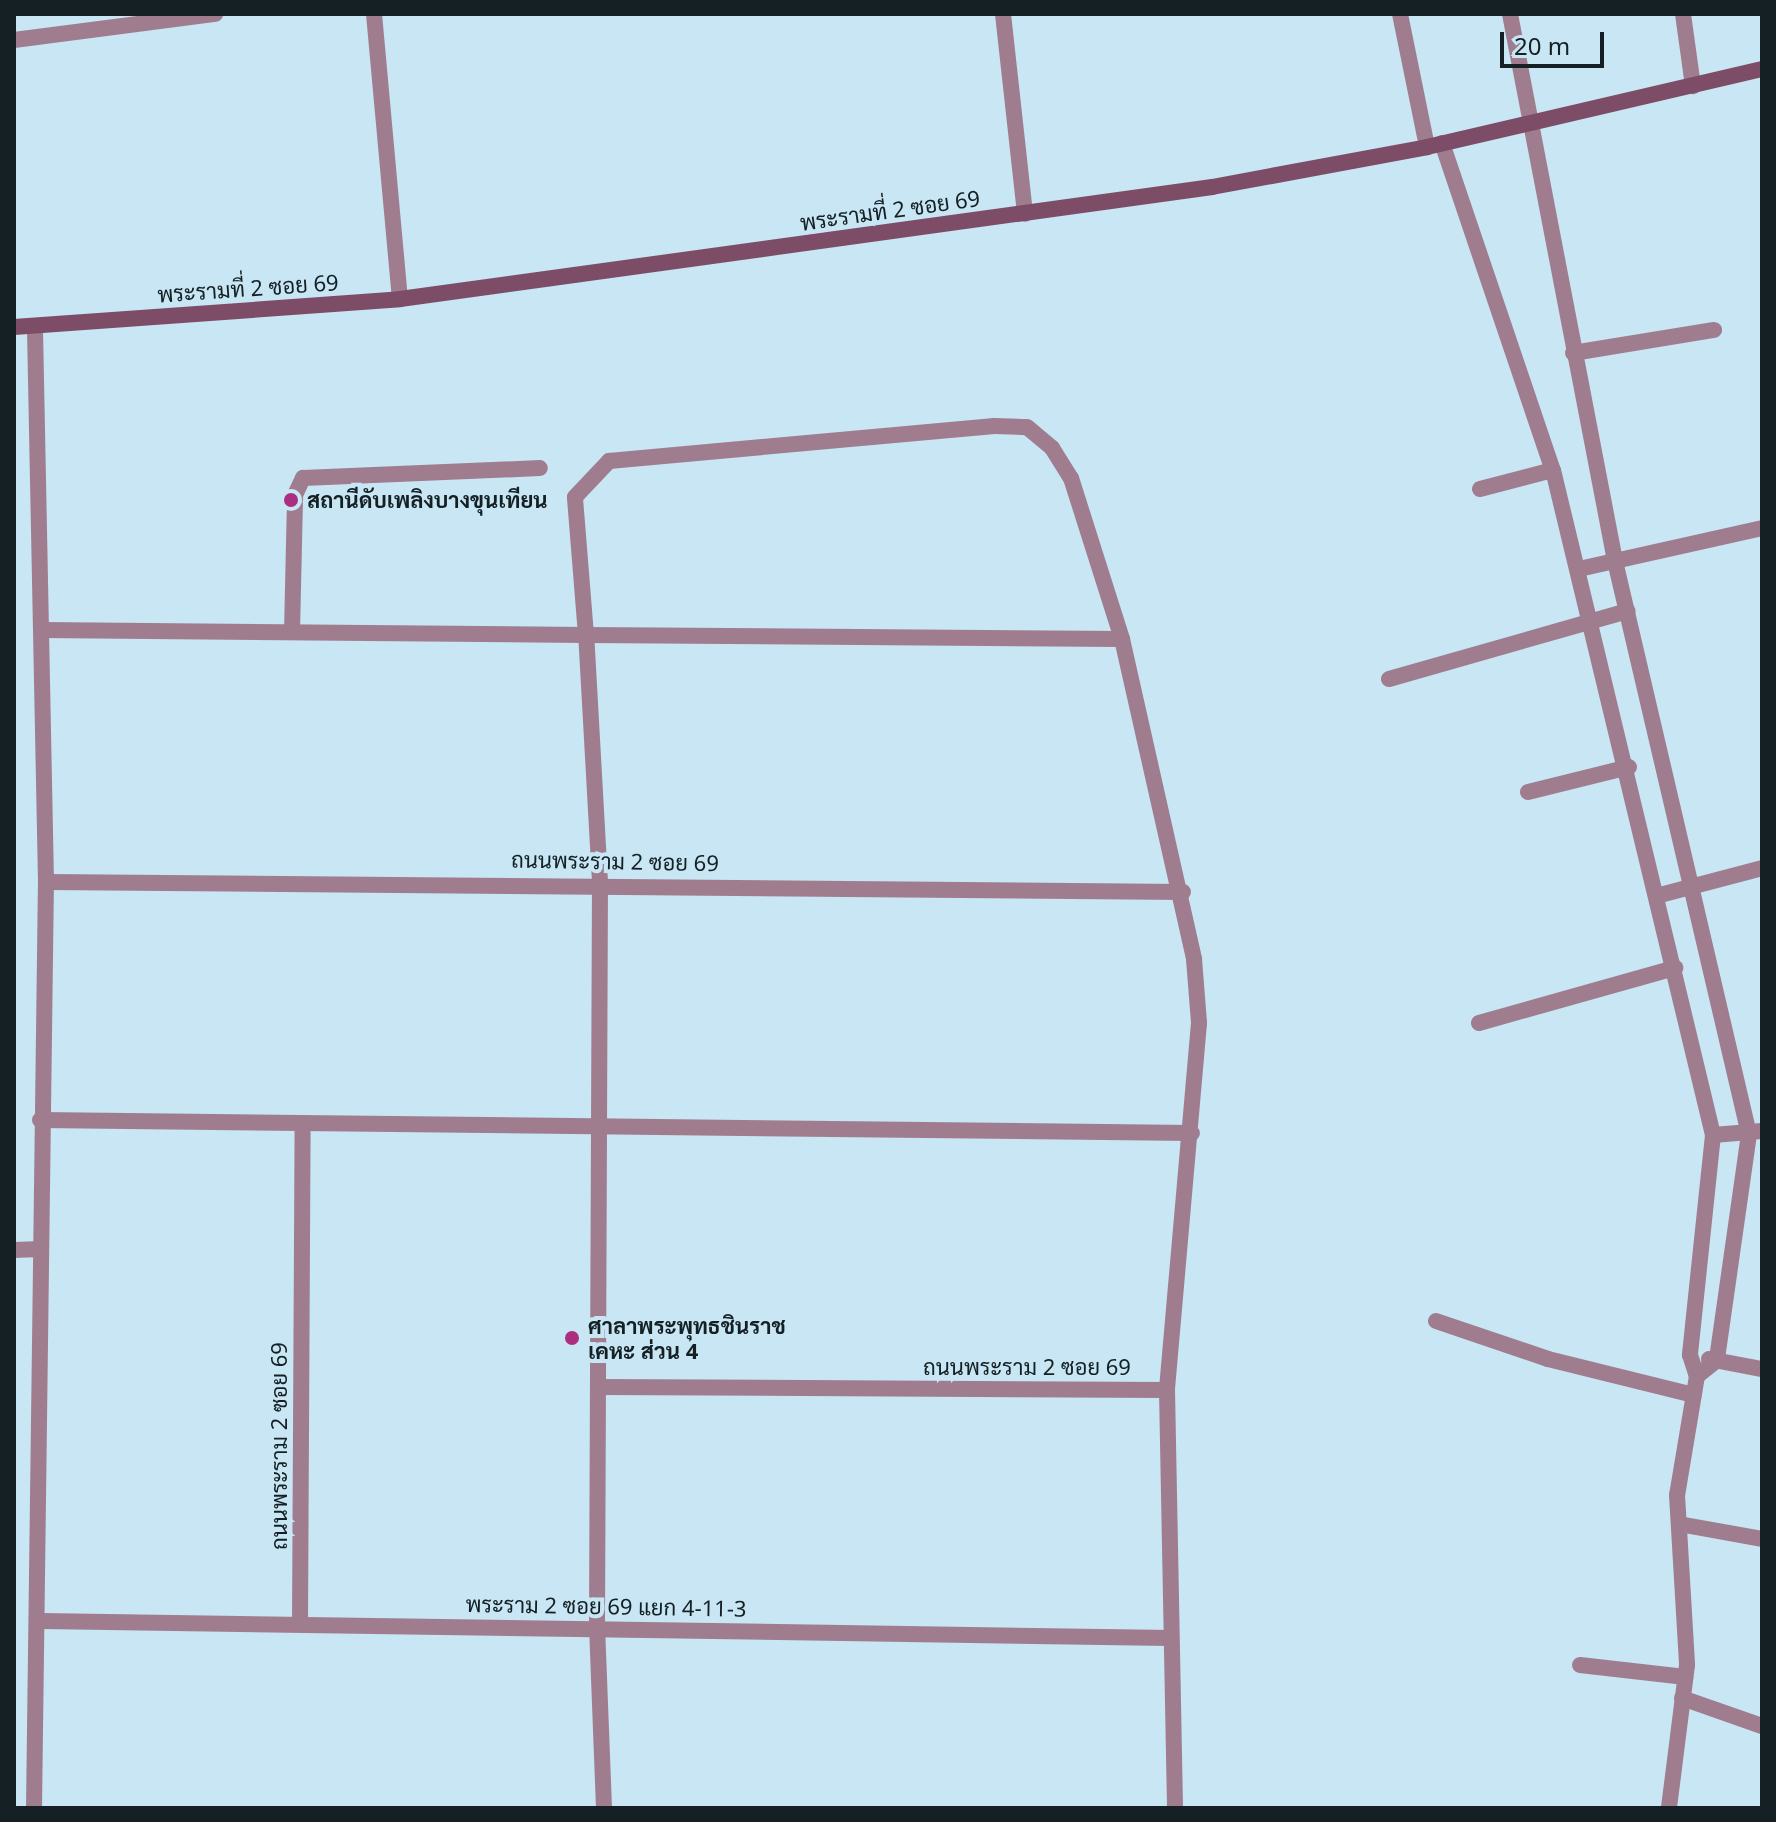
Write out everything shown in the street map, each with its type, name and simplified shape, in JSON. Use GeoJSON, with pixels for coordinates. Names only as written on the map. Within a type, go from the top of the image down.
{"type":"FeatureCollection","features":[{"type":"Feature","properties":{"kind":"street"},"geometry":{"type":"LineString","coordinates":[[14,40],[215,14]]}},
{"type":"Feature","properties":{"kind":"street"},"geometry":{"type":"LineString","coordinates":[[374,14],[400,299]]}},
{"type":"Feature","properties":{"kind":"street"},"geometry":{"type":"LineString","coordinates":[[1003,14],[1025,214]]}},
{"type":"Feature","properties":{"kind":"street"},"geometry":{"type":"LineString","coordinates":[[1400,14],[1435,145],[1553,470],[1660,895],[1713,1135],[1690,1355],[1697,1376],[1679,1524],[1685,1677],[1669,1808]]}},
{"type":"Feature","properties":{"kind":"street"},"geometry":{"type":"LineString","coordinates":[[1510,14],[1615,561],[1755,1133],[1717,1360],[1697,1376]]}},
{"type":"Feature","properties":{"kind":"street"},"geometry":{"type":"LineString","coordinates":[[1683,14],[1693,86]]}},
{"type":"Feature","properties":{"kind":"street","name":"พระรามที่ 2 ซอย 69"},"geometry":{"type":"LineString","coordinates":[[14,327],[400,299],[1025,214],[1435,145],[1762,69]]}},
{"type":"Feature","properties":{"kind":"street"},"geometry":{"type":"LineString","coordinates":[[34,1808],[41,1621],[40,1120],[46,882],[35,327]]}},
{"type":"Feature","properties":{"kind":"street"},"geometry":{"type":"LineString","coordinates":[[1573,353],[1714,330]]}},
{"type":"Feature","properties":{"kind":"street"},"geometry":{"type":"LineString","coordinates":[[604,1808],[597,1628],[599,1387],[596,1128],[600,882],[575,497],[609,461],[994,426],[1027,427],[1071,478],[1122,639],[1183,892],[1199,1023],[1192,1133],[1167,1390],[1175,1808]]}},
{"type":"Feature","properties":{"kind":"street"},"geometry":{"type":"LineString","coordinates":[[292,632],[295,495],[303,478],[540,468]]}},
{"type":"Feature","properties":{"kind":"street"},"geometry":{"type":"LineString","coordinates":[[1480,489],[1553,470]]}},
{"type":"Feature","properties":{"kind":"street"},"geometry":{"type":"LineString","coordinates":[[1579,569],[1762,528]]}},
{"type":"Feature","properties":{"kind":"street"},"geometry":{"type":"LineString","coordinates":[[1389,679],[1592,616],[1627,611]]}},
{"type":"Feature","properties":{"kind":"street"},"geometry":{"type":"LineString","coordinates":[[41,630],[1122,639]]}},
{"type":"Feature","properties":{"kind":"street"},"geometry":{"type":"LineString","coordinates":[[1528,792],[1629,767]]}},
{"type":"Feature","properties":{"kind":"street"},"geometry":{"type":"LineString","coordinates":[[1660,895],[1762,868]]}},
{"type":"Feature","properties":{"kind":"street","name":"ถนนพระราม 2 ซอย 69"},"geometry":{"type":"LineString","coordinates":[[46,882],[600,882],[1183,892]]}},
{"type":"Feature","properties":{"kind":"street"},"geometry":{"type":"LineString","coordinates":[[1479,1023],[1675,968]]}},
{"type":"Feature","properties":{"kind":"street"},"geometry":{"type":"LineString","coordinates":[[40,1120],[303,1126],[1192,1133]]}},
{"type":"Feature","properties":{"kind":"street","name":"ถนนพระราม 2 ซอย 69"},"geometry":{"type":"LineString","coordinates":[[300,1622],[303,1126]]}},
{"type":"Feature","properties":{"kind":"street"},"geometry":{"type":"LineString","coordinates":[[1713,1135],[1755,1133]]}},
{"type":"Feature","properties":{"kind":"street"},"geometry":{"type":"LineString","coordinates":[[14,1250],[41,1249]]}},
{"type":"Feature","properties":{"kind":"street"},"geometry":{"type":"LineString","coordinates":[[1436,1321],[1593,1372],[1694,1395]]}},
{"type":"Feature","properties":{"kind":"street"},"geometry":{"type":"LineString","coordinates":[[1690,1355],[1762,1369]]}},
{"type":"Feature","properties":{"kind":"street","name":"ถนนพระราม 2 ซอย 69"},"geometry":{"type":"LineString","coordinates":[[599,1387],[1167,1390]]}},
{"type":"Feature","properties":{"kind":"street"},"geometry":{"type":"LineString","coordinates":[[1679,1524],[1762,1539]]}},
{"type":"Feature","properties":{"kind":"street","name":"พระราม 2 ซอย 69 แยก 4-11-3"},"geometry":{"type":"LineString","coordinates":[[41,1621],[300,1622],[1171,1638]]}},
{"type":"Feature","properties":{"kind":"street"},"geometry":{"type":"LineString","coordinates":[[1580,1665],[1685,1677]]}},
{"type":"Feature","properties":{"kind":"street"},"geometry":{"type":"LineString","coordinates":[[1682,1698],[1762,1726]]}},
{"type":"Feature","properties":{"kind":"place","name":"สถานีดับเพลิงบางขุนเทียน"},"geometry":{"type":"Point","coordinates":[291,500]}},
{"type":"Feature","properties":{"kind":"place","name":"ศาลาพระพุทธชินราช เคหะ ส่วน 4"},"geometry":{"type":"Point","coordinates":[572,1338]}}]}
